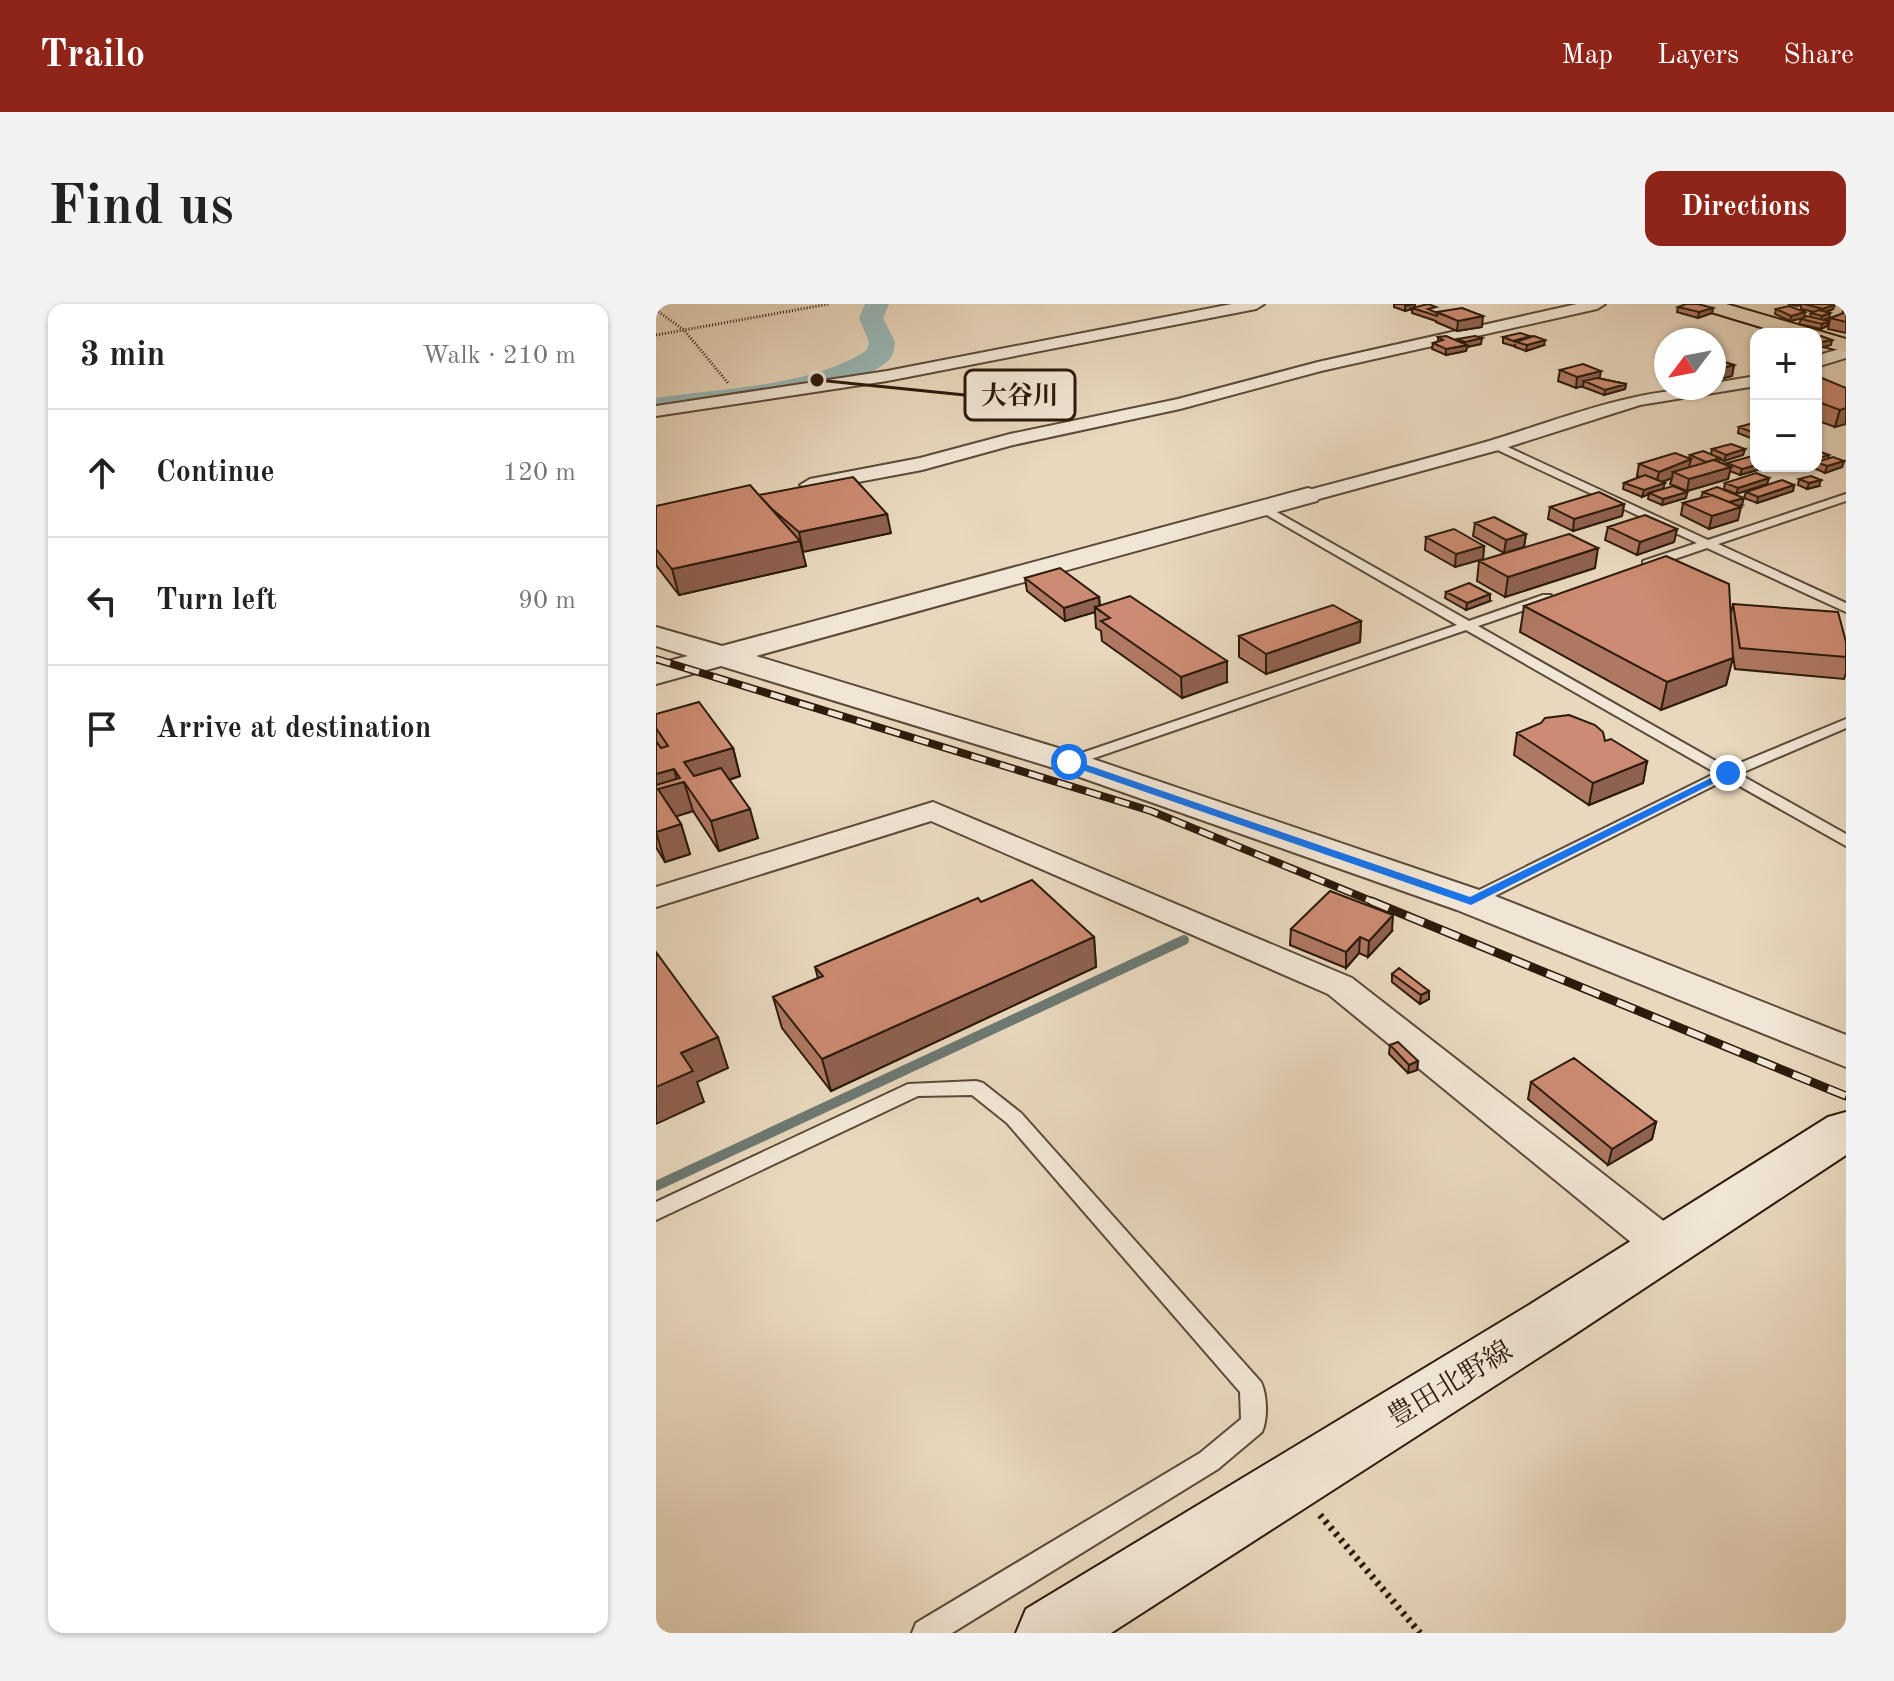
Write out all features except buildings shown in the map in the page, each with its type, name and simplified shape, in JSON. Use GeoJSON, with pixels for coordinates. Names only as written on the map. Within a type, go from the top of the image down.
{"type":"FeatureCollection","features":[{"type":"Feature","properties":{"kind":"main road"},"geometry":{"type":"LineString","coordinates":[[1705,304],[1786,328]]}},
{"type":"Feature","properties":{"kind":"main road"},"geometry":{"type":"LineString","coordinates":[[1822,339],[1846,349]]}},
{"type":"Feature","properties":{"kind":"main road","name":"豊田北野線"},"geometry":{"type":"LineString","coordinates":[[1050,1633],[1291,1480],[1669,1249],[1846,1130]]}},
{"type":"Feature","properties":{"kind":"street"},"geometry":{"type":"LineString","coordinates":[[1163,304],[1188,317]]}},
{"type":"Feature","properties":{"kind":"street"},"geometry":{"type":"LineString","coordinates":[[656,411],[887,376],[1256,304]]}},
{"type":"Feature","properties":{"kind":"street"},"geometry":{"type":"LineString","coordinates":[[789,489],[922,464],[1010,440],[1180,404],[1318,367],[1597,304]]}},
{"type":"Feature","properties":{"kind":"street"},"geometry":{"type":"LineString","coordinates":[[1822,359],[1846,349]]}},
{"type":"Feature","properties":{"kind":"street"},"geometry":{"type":"LineString","coordinates":[[1726,386],[1750,382]]}},
{"type":"Feature","properties":{"kind":"street"},"geometry":{"type":"LineString","coordinates":[[656,674],[1495,445],[1654,397]]}},
{"type":"Feature","properties":{"kind":"street"},"geometry":{"type":"LineString","coordinates":[[656,636],[1069,762],[1471,901],[1846,1052]]}},
{"type":"Feature","properties":{"kind":"street"},"geometry":{"type":"LineString","coordinates":[[656,897],[933,811],[1340,986],[1669,1249]]}},
{"type":"Feature","properties":{"kind":"lane"},"geometry":{"type":"LineString","coordinates":[[1495,445],[1846,608]]}},
{"type":"Feature","properties":{"kind":"lane"},"geometry":{"type":"LineString","coordinates":[[1631,569],[1846,497]]}},
{"type":"Feature","properties":{"kind":"lane"},"geometry":{"type":"LineString","coordinates":[[1262,508],[1846,841]]}},
{"type":"Feature","properties":{"kind":"lane"},"geometry":{"type":"LineString","coordinates":[[1069,762],[1557,594]]}},
{"type":"Feature","properties":{"kind":"lane"},"geometry":{"type":"LineString","coordinates":[[1471,901],[1728,773],[1846,723]]}},
{"type":"Feature","properties":{"kind":"lane"},"geometry":{"type":"LineString","coordinates":[[656,1212],[915,1089],[976,1088],[1014,1118],[1252,1389],[1253,1424],[1209,1461],[926,1633]]}},
{"type":"Feature","properties":{"kind":"path"},"geometry":{"type":"LineString","coordinates":[[656,335],[829,304]]}},
{"type":"Feature","properties":{"kind":"path"},"geometry":{"type":"LineString","coordinates":[[656,310],[684,330],[731,387]]}},
{"type":"Feature","properties":{"kind":"path"},"geometry":{"type":"LineString","coordinates":[[1291,1480],[1420,1633]]}},
{"type":"Feature","properties":{"kind":"waterway"},"geometry":{"type":"LineString","coordinates":[[656,407],[774,390],[838,375],[863,365],[880,354],[882,342],[871,318],[877,304]]}},
{"type":"Feature","properties":{"kind":"waterway"},"geometry":{"type":"LineString","coordinates":[[656,1186],[1184,940]]}},
{"type":"Feature","properties":{"kind":"railway"},"geometry":{"type":"LineString","coordinates":[[656,659],[1151,811],[1376,903]]}},
{"type":"Feature","properties":{"kind":"railway"},"geometry":{"type":"LineString","coordinates":[[1371,901],[1846,1096]]}},
{"type":"Feature","properties":{"kind":"place","name":"大谷川"},"geometry":{"type":"Point","coordinates":[817,380]}},
{"type":"Feature","properties":{"kind":"route"},"geometry":{"type":"LineString","coordinates":[[1069,762],[1471,901],[1728,773]]}}]}
